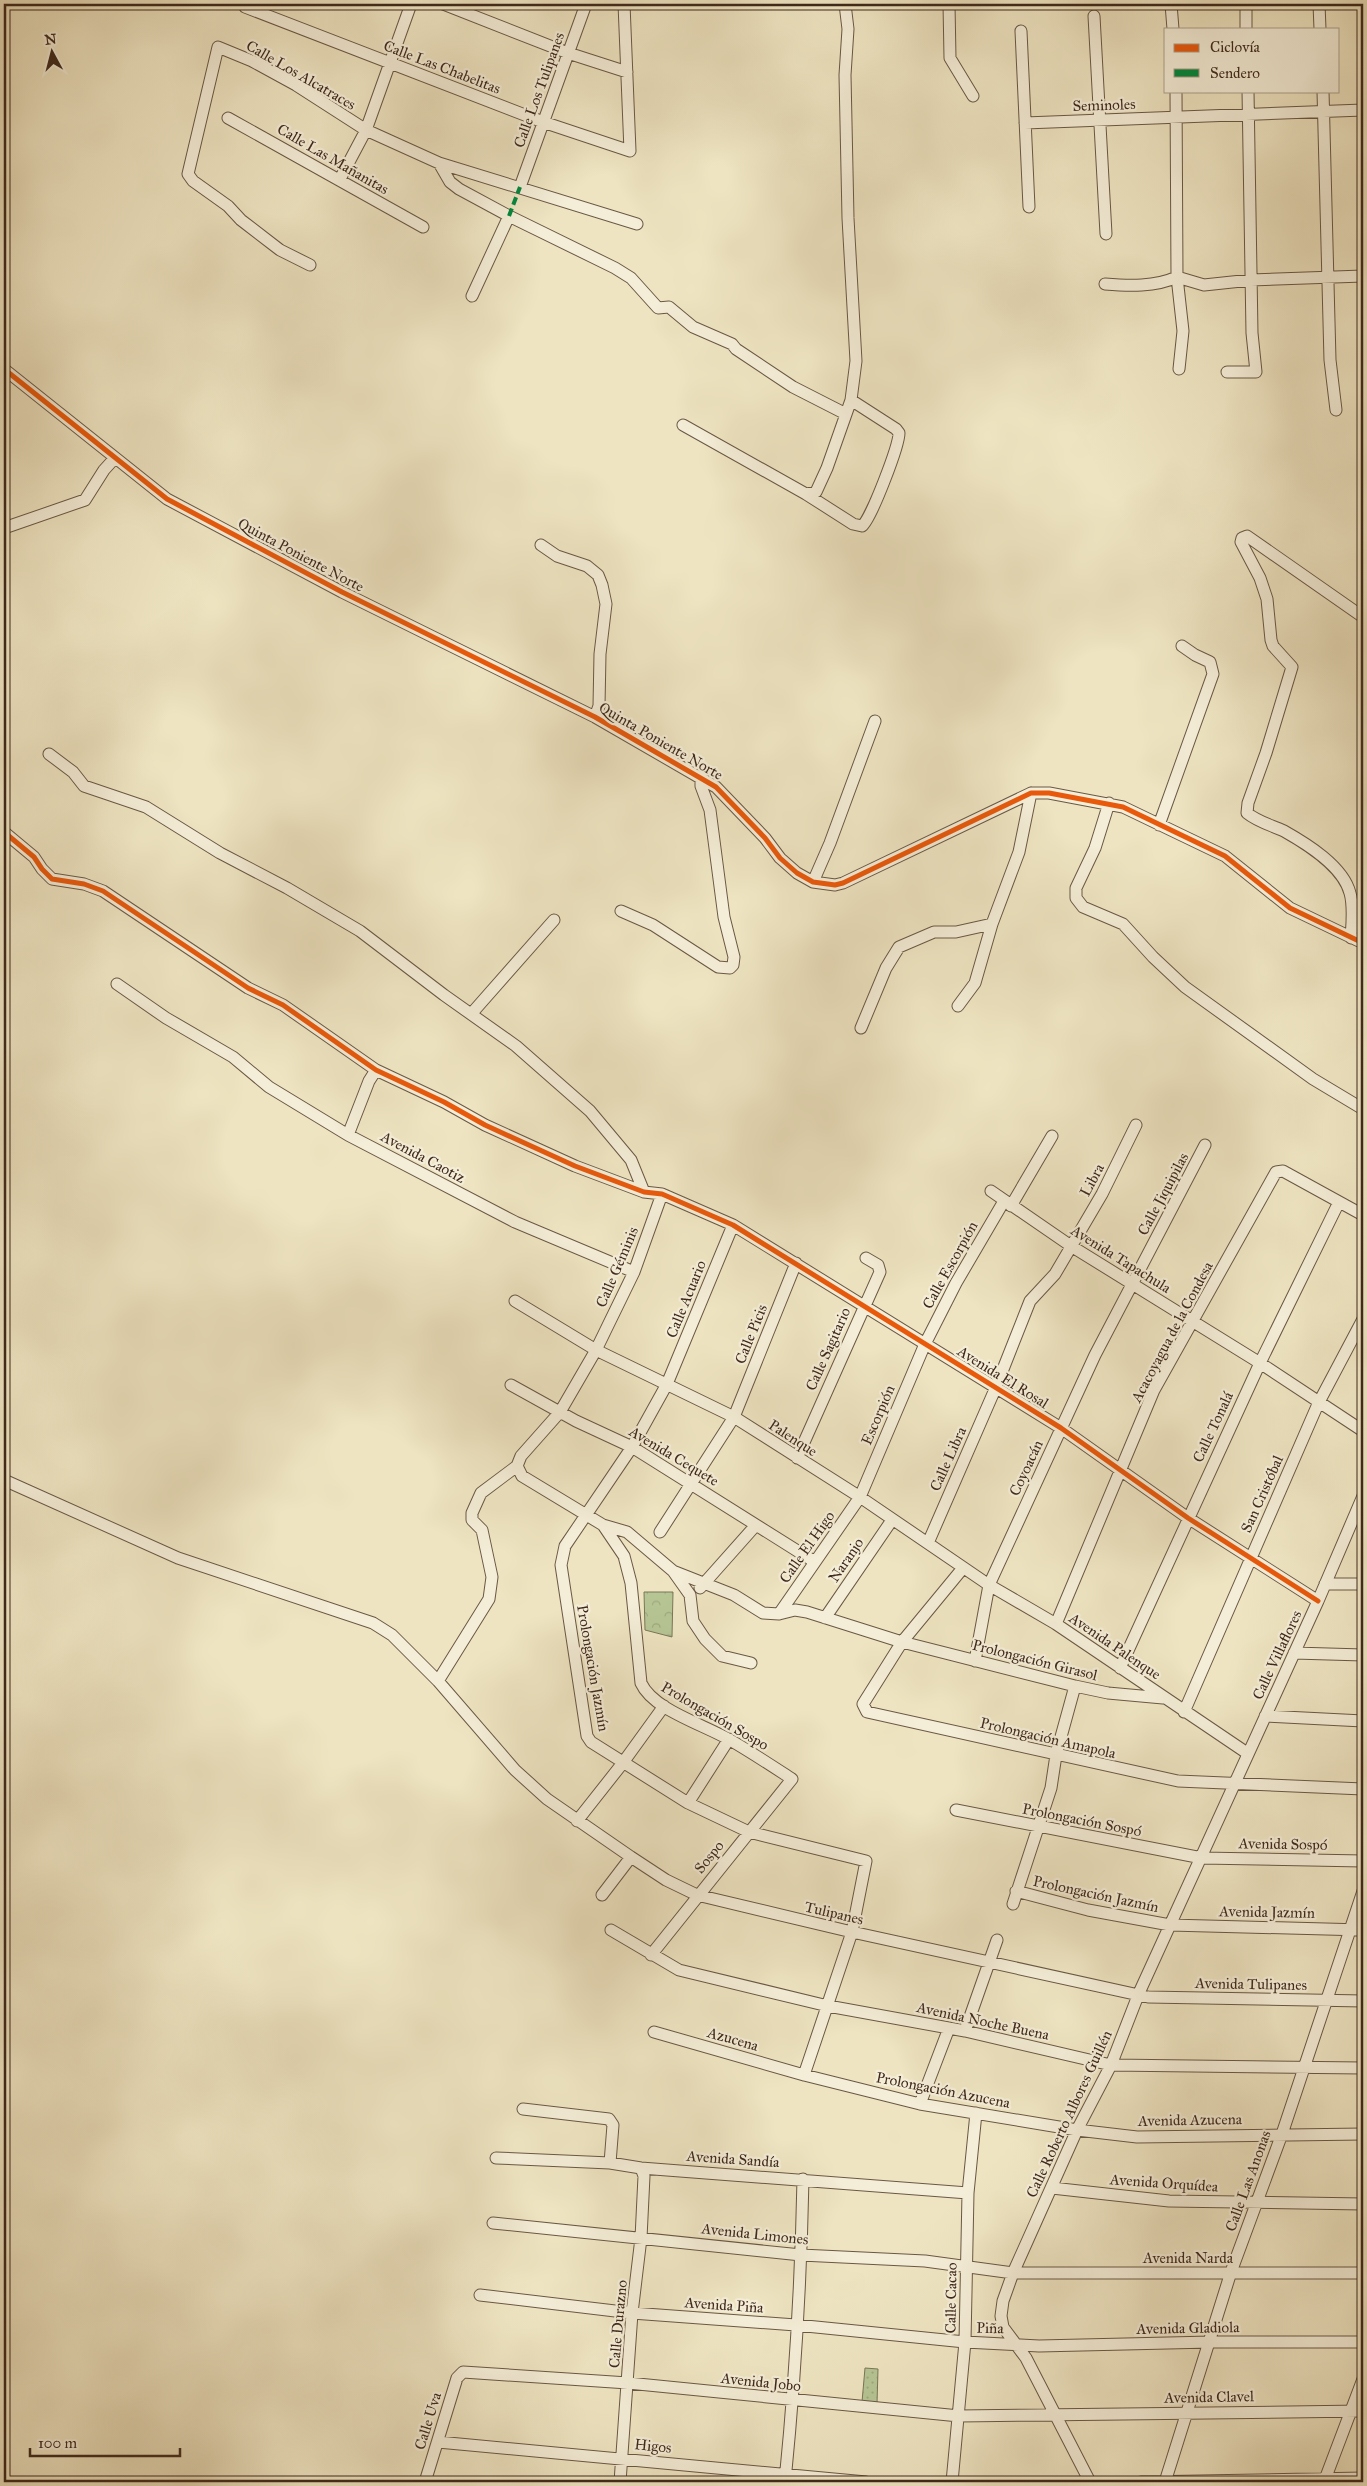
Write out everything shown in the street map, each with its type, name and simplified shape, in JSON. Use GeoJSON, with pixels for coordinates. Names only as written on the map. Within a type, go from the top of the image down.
{"type":"FeatureCollection","features":[{"type":"Feature","properties":{"kind":"street"},"geometry":{"type":"LineString","coordinates":[[340,179],[366,130],[388,62],[411,4]]}},
{"type":"Feature","properties":{"kind":"street"},"geometry":{"type":"LineString","coordinates":[[442,4],[568,53],[627,72],[624,4]]}},
{"type":"Feature","properties":{"kind":"street","name":"Calle Los Tulipanes"},"geometry":{"type":"LineString","coordinates":[[520,188],[586,4]]}},
{"type":"Feature","properties":{"kind":"street"},"geometry":{"type":"LineString","coordinates":[[806,494],[816,492],[827,468],[844,413],[850,400],[856,354],[848,218],[845,75],[848,29],[845,4]]}},
{"type":"Feature","properties":{"kind":"street"},"geometry":{"type":"LineString","coordinates":[[949,4],[950,58],[973,96]]}},
{"type":"Feature","properties":{"kind":"street"},"geometry":{"type":"LineString","coordinates":[[1171,4],[1173,28]]}},
{"type":"Feature","properties":{"kind":"street"},"geometry":{"type":"LineString","coordinates":[[1246,4],[1246,28]]}},
{"type":"Feature","properties":{"kind":"street"},"geometry":{"type":"LineString","coordinates":[[1319,4],[1320,28]]}},
{"type":"Feature","properties":{"kind":"street","name":"Calle Las Chabelitas"},"geometry":{"type":"LineString","coordinates":[[244,7],[543,122],[630,151],[627,72]]}},
{"type":"Feature","properties":{"kind":"street"},"geometry":{"type":"LineString","coordinates":[[1094,16],[1106,234]]}},
{"type":"Feature","properties":{"kind":"street"},"geometry":{"type":"LineString","coordinates":[[1021,31],[1029,207]]}},
{"type":"Feature","properties":{"kind":"street","name":"Calle Los Alcatraces"},"geometry":{"type":"LineString","coordinates":[[310,265],[280,250],[241,220],[228,206],[193,181],[188,174],[218,47],[252,61],[296,85],[366,130],[439,163],[637,224]]}},
{"type":"Feature","properties":{"kind":"street"},"geometry":{"type":"LineString","coordinates":[[1176,92],[1178,118],[1177,277],[1183,330],[1179,368]]}},
{"type":"Feature","properties":{"kind":"street"},"geometry":{"type":"LineString","coordinates":[[1228,372],[1256,372],[1252,333],[1248,92]]}},
{"type":"Feature","properties":{"kind":"street"},"geometry":{"type":"LineString","coordinates":[[1323,92],[1330,360],[1336,410]]}},
{"type":"Feature","properties":{"kind":"street","name":"Seminoles"},"geometry":{"type":"LineString","coordinates":[[1025,123],[1363,110]]}},
{"type":"Feature","properties":{"kind":"street","name":"Calle Las Mañanitas"},"geometry":{"type":"LineString","coordinates":[[228,118],[423,227]]}},
{"type":"Feature","properties":{"kind":"street"},"geometry":{"type":"LineString","coordinates":[[439,163],[450,182],[459,189],[615,268],[631,278],[658,308],[669,308],[693,327],[732,344],[736,349],[793,387],[844,413]]}},
{"type":"Feature","properties":{"kind":"street"},"geometry":{"type":"LineString","coordinates":[[472,296],[509,216]]}},
{"type":"Feature","properties":{"kind":"street"},"geometry":{"type":"LineString","coordinates":[[1105,284],[1129,286],[1165,283],[1177,277],[1204,285],[1251,280],[1363,276]]}},
{"type":"Feature","properties":{"kind":"street","name":"Quinta Poniente Norte"},"geometry":{"type":"LineString","coordinates":[[4,370],[114,460],[167,500],[342,592],[595,717],[701,777],[716,787],[739,809],[766,838],[780,858],[797,873],[813,882],[835,885],[843,883],[1031,793],[1049,793],[1123,807],[1225,856],[1290,908],[1363,943]]}},
{"type":"Feature","properties":{"kind":"street"},"geometry":{"type":"LineString","coordinates":[[683,425],[806,494],[853,524],[862,526],[866,523],[875,506],[899,433],[896,429],[850,400]]}},
{"type":"Feature","properties":{"kind":"street"},"geometry":{"type":"LineString","coordinates":[[4,528],[85,500],[104,470],[114,460]]}},
{"type":"Feature","properties":{"kind":"street"},"geometry":{"type":"LineString","coordinates":[[1351,938],[1352,910],[1350,891],[1336,869],[1284,831],[1254,819],[1246,813],[1269,745],[1292,667],[1270,640],[1267,599],[1260,578],[1241,542],[1242,538],[1247,536],[1363,617]]}},
{"type":"Feature","properties":{"kind":"street"},"geometry":{"type":"LineString","coordinates":[[541,545],[557,556],[586,566],[598,574],[602,585],[606,604],[600,654],[599,706],[595,717]]}},
{"type":"Feature","properties":{"kind":"street"},"geometry":{"type":"LineString","coordinates":[[1159,825],[1213,674],[1210,662],[1182,646]]}},
{"type":"Feature","properties":{"kind":"street"},"geometry":{"type":"LineString","coordinates":[[813,882],[830,843],[875,721]]}},
{"type":"Feature","properties":{"kind":"street"},"geometry":{"type":"LineString","coordinates":[[49,754],[73,772],[84,786],[146,806],[220,853],[287,888],[360,931],[444,995],[472,1013],[516,1046],[590,1111],[631,1160],[644,1192]]}},
{"type":"Feature","properties":{"kind":"street"},"geometry":{"type":"LineString","coordinates":[[621,911],[653,925],[718,967],[730,968],[734,965],[719,885],[710,810],[701,786],[701,777]]}},
{"type":"Feature","properties":{"kind":"street"},"geometry":{"type":"LineString","coordinates":[[958,1006],[976,983],[992,924],[1019,852],[1031,793]]}},
{"type":"Feature","properties":{"kind":"street"},"geometry":{"type":"LineString","coordinates":[[1109,803],[1095,848],[1076,888],[1076,898],[1083,907],[1123,924],[1153,957],[1185,987],[1313,1079],[1363,1109]]}},
{"type":"Feature","properties":{"kind":"street","name":"Avenida El Rosal"},"geometry":{"type":"LineString","coordinates":[[4,832],[34,857],[42,870],[52,879],[84,884],[103,890],[233,978],[283,1005],[376,1070],[444,1102],[494,1130],[575,1166],[644,1192],[662,1194],[733,1225],[1061,1428],[1188,1518],[1318,1602]]}},
{"type":"Feature","properties":{"kind":"street"},"geometry":{"type":"LineString","coordinates":[[472,1013],[554,920]]}},
{"type":"Feature","properties":{"kind":"street"},"geometry":{"type":"LineString","coordinates":[[861,1028],[886,968],[899,947],[934,932],[962,932],[992,924]]}},
{"type":"Feature","properties":{"kind":"street","name":"Avenida Caotiz"},"geometry":{"type":"LineString","coordinates":[[117,984],[212,1046],[233,1057],[269,1087],[348,1135],[515,1222],[634,1272]]}},
{"type":"Feature","properties":{"kind":"street"},"geometry":{"type":"LineString","coordinates":[[348,1135],[369,1081],[376,1070]]}},
{"type":"Feature","properties":{"kind":"street","name":"Libra"},"geometry":{"type":"LineString","coordinates":[[996,1388],[1030,1301],[1055,1274],[1102,1194],[1136,1125]]}},
{"type":"Feature","properties":{"kind":"street","name":"Calle Escorpión"},"geometry":{"type":"LineString","coordinates":[[925,1344],[956,1283],[1052,1136]]}},
{"type":"Feature","properties":{"kind":"street","name":"Calle Jiquipilas"},"geometry":{"type":"LineString","coordinates":[[1133,1284],[1205,1145]]}},
{"type":"Feature","properties":{"kind":"street","name":"Acacoyagua de la Condesa"},"geometry":{"type":"LineString","coordinates":[[1056,1624],[1154,1390],[1194,1322],[1276,1172],[1283,1171],[1339,1202]]}},
{"type":"Feature","properties":{"kind":"street","name":"Avenida Tapachula"},"geometry":{"type":"LineString","coordinates":[[990,1191],[1071,1246],[1260,1363],[1318,1404],[1363,1431]]}},
{"type":"Feature","properties":{"kind":"street","name":"Calle Géminis"},"geometry":{"type":"LineString","coordinates":[[520,1471],[521,1456],[560,1412],[596,1350],[634,1272],[662,1194]]}},
{"type":"Feature","properties":{"kind":"street"},"geometry":{"type":"LineString","coordinates":[[1339,1202],[1363,1215]]}},
{"type":"Feature","properties":{"kind":"street","name":"Calle Tonalá"},"geometry":{"type":"LineString","coordinates":[[1120,1668],[1260,1363],[1339,1202]]}},
{"type":"Feature","properties":{"kind":"street","name":"Calle Acuario"},"geometry":{"type":"LineString","coordinates":[[632,1446],[667,1384],[733,1225]]}},
{"type":"Feature","properties":{"kind":"street","name":"Calle Sagitario"},"geometry":{"type":"LineString","coordinates":[[797,1458],[880,1268],[866,1258]]}},
{"type":"Feature","properties":{"kind":"street","name":"Calle Picis"},"geometry":{"type":"LineString","coordinates":[[660,1532],[734,1417],[796,1263]]}},
{"type":"Feature","properties":{"kind":"street","name":"Coyoacán"},"geometry":{"type":"LineString","coordinates":[[975,1661],[989,1585],[1095,1355],[1133,1284]]}},
{"type":"Feature","properties":{"kind":"street","name":"Palenque"},"geometry":{"type":"LineString","coordinates":[[515,1301],[596,1350],[734,1417],[860,1497],[964,1568]]}},
{"type":"Feature","properties":{"kind":"street","name":"San Cristóbal"},"geometry":{"type":"LineString","coordinates":[[1184,1712],[1318,1404],[1363,1319]]}},
{"type":"Feature","properties":{"kind":"street","name":"Escorpión"},"geometry":{"type":"LineString","coordinates":[[860,1497],[925,1344]]}},
{"type":"Feature","properties":{"kind":"street","name":"Avenida Cequete"},"geometry":{"type":"LineString","coordinates":[[511,1385],[560,1412],[632,1446],[815,1562]]}},
{"type":"Feature","properties":{"kind":"street","name":"Calle Libra"},"geometry":{"type":"LineString","coordinates":[[928,1542],[996,1388]]}},
{"type":"Feature","properties":{"kind":"street","name":"Prolongación Jazmín"},"geometry":{"type":"LineString","coordinates":[[632,1446],[565,1546],[561,1565],[587,1736],[591,1742],[622,1764],[688,1803],[749,1832],[866,1861],[852,1932]]}},
{"type":"Feature","properties":{"kind":"street"},"geometry":{"type":"LineString","coordinates":[[438,1681],[489,1599],[492,1577],[482,1530],[472,1520],[472,1513],[481,1493],[520,1471],[603,1525],[627,1532],[673,1571],[690,1595],[693,1621],[705,1639],[722,1656],[751,1663]]}},
{"type":"Feature","properties":{"kind":"street","name":"Tulipanes"},"geometry":{"type":"LineString","coordinates":[[4,1480],[178,1558],[373,1623],[392,1635],[438,1681],[515,1770],[547,1799],[666,1880],[697,1895],[989,1963],[1138,1993]]}},
{"type":"Feature","properties":{"kind":"street","name":"Calle Villaflores"},"geometry":{"type":"LineString","coordinates":[[1247,1753],[1325,1584],[1359,1517],[1363,1496]]}},
{"type":"Feature","properties":{"kind":"street","name":"Calle El Higo"},"geometry":{"type":"LineString","coordinates":[[779,1614],[860,1497]]}},
{"type":"Feature","properties":{"kind":"street","name":"Naranjo"},"geometry":{"type":"LineString","coordinates":[[825,1618],[892,1520]]}},
{"type":"Feature","properties":{"kind":"street","name":"Prolongación Sospo"},"geometry":{"type":"LineString","coordinates":[[603,1525],[624,1556],[631,1583],[641,1683],[645,1693],[664,1706],[730,1739],[792,1779]]}},
{"type":"Feature","properties":{"kind":"street"},"geometry":{"type":"LineString","coordinates":[[690,1595],[705,1584],[756,1525]]}},
{"type":"Feature","properties":{"kind":"street"},"geometry":{"type":"LineString","coordinates":[[902,1642],[964,1568]]}},
{"type":"Feature","properties":{"kind":"street","name":"Avenida Palenque"},"geometry":{"type":"LineString","coordinates":[[964,1568],[989,1585],[1056,1624],[1247,1753]]}},
{"type":"Feature","properties":{"kind":"street","name":"Prolongación Girasol"},"geometry":{"type":"LineString","coordinates":[[673,1571],[734,1595],[763,1613],[779,1614],[795,1610],[902,1642],[1075,1686],[1108,1693],[1163,1698]]}},
{"type":"Feature","properties":{"kind":"street"},"geometry":{"type":"LineString","coordinates":[[1325,1584],[1363,1584]]}},
{"type":"Feature","properties":{"kind":"street","name":"Prolongación Amapola"},"geometry":{"type":"LineString","coordinates":[[902,1642],[863,1704],[867,1712],[1178,1781],[1363,1789]]}},
{"type":"Feature","properties":{"kind":"street"},"geometry":{"type":"LineString","coordinates":[[1294,1653],[1363,1654]]}},
{"type":"Feature","properties":{"kind":"street"},"geometry":{"type":"LineString","coordinates":[[1012,1904],[1036,1827],[1051,1788],[1056,1755],[1075,1686]]}},
{"type":"Feature","properties":{"kind":"street"},"geometry":{"type":"LineString","coordinates":[[576,1820],[622,1764],[664,1706]]}},
{"type":"Feature","properties":{"kind":"street"},"geometry":{"type":"LineString","coordinates":[[1265,1716],[1363,1721]]}},
{"type":"Feature","properties":{"kind":"street"},"geometry":{"type":"LineString","coordinates":[[688,1803],[730,1739]]}},
{"type":"Feature","properties":{"kind":"street","name":"Calle Roberto Albores Guillén"},"geometry":{"type":"LineString","coordinates":[[1090,2482],[1026,2358],[1003,2327],[1001,2316],[1003,2301],[1013,2273],[1077,2130],[1111,2065],[1138,1993],[1202,1858],[1247,1753]]}},
{"type":"Feature","properties":{"kind":"street","name":"Sospo"},"geometry":{"type":"LineString","coordinates":[[650,1954],[792,1779]]}},
{"type":"Feature","properties":{"kind":"street","name":"Prolongación Sospó"},"geometry":{"type":"LineString","coordinates":[[956,1810],[1202,1858]]}},
{"type":"Feature","properties":{"kind":"street"},"geometry":{"type":"LineString","coordinates":[[602,1895],[631,1857]]}},
{"type":"Feature","properties":{"kind":"street","name":"Avenida Sospó"},"geometry":{"type":"LineString","coordinates":[[1202,1858],[1363,1861]]}},
{"type":"Feature","properties":{"kind":"street","name":"Prolongación Jazmín"},"geometry":{"type":"LineString","coordinates":[[1016,1891],[1088,1910],[1170,1925]]}},
{"type":"Feature","properties":{"kind":"street","name":"Calle Las Anonas"},"geometry":{"type":"LineString","coordinates":[[1165,2482],[1211,2342],[1231,2272],[1282,2134],[1325,2000],[1357,1930],[1363,1891]]}},
{"type":"Feature","properties":{"kind":"street","name":"Avenida Jazmín"},"geometry":{"type":"LineString","coordinates":[[1170,1925],[1357,1930]]}},
{"type":"Feature","properties":{"kind":"street","name":"Avenida Noche Buena"},"geometry":{"type":"LineString","coordinates":[[611,1930],[678,1970],[828,2006],[965,2031],[1111,2065],[1363,2068]]}},
{"type":"Feature","properties":{"kind":"street"},"geometry":{"type":"LineString","coordinates":[[804,2075],[852,1932]]}},
{"type":"Feature","properties":{"kind":"street"},"geometry":{"type":"LineString","coordinates":[[965,2031],[997,1940]]}},
{"type":"Feature","properties":{"kind":"street","name":"Avenida Tulipanes"},"geometry":{"type":"LineString","coordinates":[[1138,1993],[1148,1997],[1363,2001]]}},
{"type":"Feature","properties":{"kind":"street"},"geometry":{"type":"LineString","coordinates":[[920,2104],[949,2028]]}},
{"type":"Feature","properties":{"kind":"street","name":"Azucena"},"geometry":{"type":"LineString","coordinates":[[654,2032],[804,2075]]}},
{"type":"Feature","properties":{"kind":"street","name":"Prolongación Azucena"},"geometry":{"type":"LineString","coordinates":[[804,2075],[920,2104],[1077,2130]]}},
{"type":"Feature","properties":{"kind":"street"},"geometry":{"type":"LineString","coordinates":[[523,2109],[610,2119],[613,2125],[610,2163]]}},
{"type":"Feature","properties":{"kind":"street","name":"Calle Cacao"},"geometry":{"type":"LineString","coordinates":[[952,2482],[965,2342],[968,2193],[976,2113]]}},
{"type":"Feature","properties":{"kind":"street","name":"Avenida Azucena"},"geometry":{"type":"LineString","coordinates":[[1077,2130],[1137,2137],[1363,2134]]}},
{"type":"Feature","properties":{"kind":"street","name":"Avenida Sandía"},"geometry":{"type":"LineString","coordinates":[[496,2158],[610,2163],[641,2168],[968,2193]]}},
{"type":"Feature","properties":{"kind":"street","name":"Calle Durazno"},"geometry":{"type":"LineString","coordinates":[[620,2482],[632,2313],[642,2238],[644,2176],[641,2168]]}},
{"type":"Feature","properties":{"kind":"street"},"geometry":{"type":"LineString","coordinates":[[786,2478],[802,2255],[803,2179]]}},
{"type":"Feature","properties":{"kind":"street","name":"Avenida Orquídea"},"geometry":{"type":"LineString","coordinates":[[1052,2188],[1169,2201],[1363,2204]]}},
{"type":"Feature","properties":{"kind":"street","name":"Avenida Limones"},"geometry":{"type":"LineString","coordinates":[[493,2224],[802,2255],[926,2262],[1013,2273]]}},
{"type":"Feature","properties":{"kind":"street","name":"Avenida Narda"},"geometry":{"type":"LineString","coordinates":[[1013,2273],[1363,2273]]}},
{"type":"Feature","properties":{"kind":"street","name":"Avenida Piña"},"geometry":{"type":"LineString","coordinates":[[480,2295],[632,2313],[796,2325],[965,2342]]}},
{"type":"Feature","properties":{"kind":"street","name":"Piña"},"geometry":{"type":"LineString","coordinates":[[965,2342],[1014,2343]]}},
{"type":"Feature","properties":{"kind":"street","name":"Avenida Gladiola"},"geometry":{"type":"LineString","coordinates":[[1014,2343],[1038,2346],[1211,2342],[1363,2342]]}},
{"type":"Feature","properties":{"kind":"street","name":"Avenida Jobo"},"geometry":{"type":"LineString","coordinates":[[464,2372],[628,2383],[959,2416],[1056,2416]]}},
{"type":"Feature","properties":{"kind":"street","name":"Calle Uva"},"geometry":{"type":"LineString","coordinates":[[425,2482],[457,2378],[464,2372]]}},
{"type":"Feature","properties":{"kind":"street"},"geometry":{"type":"LineString","coordinates":[[1325,2480],[1358,2411],[1363,2379]]}},
{"type":"Feature","properties":{"kind":"street","name":"Avenida Clavel"},"geometry":{"type":"LineString","coordinates":[[1056,2416],[1187,2412],[1358,2411]]}},
{"type":"Feature","properties":{"kind":"street","name":"Higos"},"geometry":{"type":"LineString","coordinates":[[438,2442],[622,2458],[786,2478],[866,2482]]}},
{"type":"Feature","properties":{"kind":"street"},"geometry":{"type":"LineString","coordinates":[[1140,2482],[1363,2478]]}},
{"type":"Feature","properties":{"kind":"green space"},"geometry":{"type":"Polygon","coordinates":[[[644,1592],[673,1592],[672,1637],[645,1630],[644,1592]]]}},
{"type":"Feature","properties":{"kind":"green space"},"geometry":{"type":"Polygon","coordinates":[[[865,2368],[878,2369],[877,2404],[862,2402],[865,2368]]]}},
{"type":"Feature","properties":{"kind":"marked path"},"geometry":{"type":"LineString","coordinates":[[509,216],[520,187]]}},
{"type":"Feature","properties":{"kind":"cycle path"},"geometry":{"type":"LineString","coordinates":[[4,369],[167,499],[342,592],[595,717],[716,787],[765,838],[780,858],[797,873],[813,882],[835,885],[843,883],[1031,793],[1049,793],[1123,807],[1225,856],[1290,908],[1363,943]]}},
{"type":"Feature","properties":{"kind":"cycle path"},"geometry":{"type":"LineString","coordinates":[[4,832],[34,857],[52,879],[84,884],[103,891],[248,988],[283,1005],[376,1070],[444,1102],[485,1125],[575,1166],[644,1192],[662,1194],[733,1225],[1061,1428],[1188,1518],[1318,1601]]}}]}
